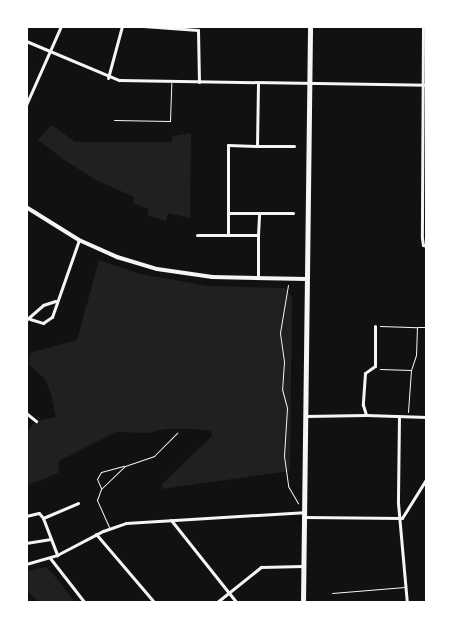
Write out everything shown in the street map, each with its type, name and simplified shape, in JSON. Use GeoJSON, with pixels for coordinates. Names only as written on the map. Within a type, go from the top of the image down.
{"type":"FeatureCollection","features":[{"type":"Feature","properties":{"kind":"main road"},"geometry":{"type":"LineString","coordinates":[[303,603],[310,26]]}},
{"type":"Feature","properties":{"kind":"street"},"geometry":{"type":"LineString","coordinates":[[26,105],[51,51],[60,26]]}},
{"type":"Feature","properties":{"kind":"street"},"geometry":{"type":"LineString","coordinates":[[108,78],[122,26]]}},
{"type":"Feature","properties":{"kind":"street"},"geometry":{"type":"LineString","coordinates":[[143,26],[198,30],[199,82]]}},
{"type":"Feature","properties":{"kind":"street"},"geometry":{"type":"LineString","coordinates":[[424,26],[425,85],[422,238],[423,246],[427,246]]}},
{"type":"Feature","properties":{"kind":"street"},"geometry":{"type":"LineString","coordinates":[[26,41],[108,78],[171,82],[425,85]]}},
{"type":"Feature","properties":{"kind":"street"},"geometry":{"type":"LineString","coordinates":[[257,146],[258,83]]}},
{"type":"Feature","properties":{"kind":"street"},"geometry":{"type":"LineString","coordinates":[[228,235],[228,145],[294,146]]}},
{"type":"Feature","properties":{"kind":"street"},"geometry":{"type":"LineString","coordinates":[[26,207],[78,240],[117,257],[157,269],[212,277],[307,279]]}},
{"type":"Feature","properties":{"kind":"street"},"geometry":{"type":"LineString","coordinates":[[228,213],[293,213]]}},
{"type":"Feature","properties":{"kind":"street"},"geometry":{"type":"LineString","coordinates":[[258,213],[258,278]]}},
{"type":"Feature","properties":{"kind":"street"},"geometry":{"type":"LineString","coordinates":[[198,235],[258,235]]}},
{"type":"Feature","properties":{"kind":"street"},"geometry":{"type":"LineString","coordinates":[[56,301],[43,305],[28,320],[36,323],[48,320],[56,301],[78,240]]}},
{"type":"Feature","properties":{"kind":"street"},"geometry":{"type":"LineString","coordinates":[[366,415],[363,405],[365,373],[375,366],[375,326]]}},
{"type":"Feature","properties":{"kind":"street"},"geometry":{"type":"LineString","coordinates":[[26,412],[36,421]]}},
{"type":"Feature","properties":{"kind":"street"},"geometry":{"type":"LineString","coordinates":[[305,416],[427,417]]}},
{"type":"Feature","properties":{"kind":"street"},"geometry":{"type":"LineString","coordinates":[[399,416],[398,503],[402,518],[407,603]]}},
{"type":"Feature","properties":{"kind":"street"},"geometry":{"type":"LineString","coordinates":[[402,518],[427,478]]}},
{"type":"Feature","properties":{"kind":"street"},"geometry":{"type":"LineString","coordinates":[[43,518],[78,503]]}},
{"type":"Feature","properties":{"kind":"street"},"geometry":{"type":"LineString","coordinates":[[26,516],[39,513],[43,518],[58,555]]}},
{"type":"Feature","properties":{"kind":"street"},"geometry":{"type":"LineString","coordinates":[[26,564],[58,555],[110,528],[170,519],[304,514],[402,518]]}},
{"type":"Feature","properties":{"kind":"street"},"geometry":{"type":"LineString","coordinates":[[170,519],[237,603]]}},
{"type":"Feature","properties":{"kind":"street"},"geometry":{"type":"LineString","coordinates":[[96,534],[155,603]]}},
{"type":"Feature","properties":{"kind":"street"},"geometry":{"type":"LineString","coordinates":[[26,543],[51,539]]}},
{"type":"Feature","properties":{"kind":"street"},"geometry":{"type":"LineString","coordinates":[[50,558],[85,603]]}},
{"type":"Feature","properties":{"kind":"street"},"geometry":{"type":"LineString","coordinates":[[216,603],[261,567],[303,566]]}},
{"type":"Feature","properties":{"kind":"lane"},"geometry":{"type":"LineString","coordinates":[[114,120],[170,121],[171,82]]}},
{"type":"Feature","properties":{"kind":"lane"},"geometry":{"type":"LineString","coordinates":[[101,489],[97,479],[101,472],[154,456],[177,433]]}},
{"type":"Feature","properties":{"kind":"lane"},"geometry":{"type":"LineString","coordinates":[[110,528],[97,500],[101,489],[125,466]]}},
{"type":"Feature","properties":{"kind":"lane"},"geometry":{"type":"LineString","coordinates":[[332,593],[406,586]]}},
{"type":"Feature","properties":{"kind":"path"},"geometry":{"type":"LineString","coordinates":[[289,279],[280,333],[284,362],[282,389],[287,408],[284,456],[288,486],[304,514]]}},
{"type":"Feature","properties":{"kind":"path"},"geometry":{"type":"LineString","coordinates":[[375,326],[427,327]]}},
{"type":"Feature","properties":{"kind":"path"},"geometry":{"type":"LineString","coordinates":[[408,416],[411,370],[416,355],[417,327]]}},
{"type":"Feature","properties":{"kind":"path"},"geometry":{"type":"LineString","coordinates":[[375,366],[411,370]]}},
{"type":"Feature","properties":{"kind":"shaded area"},"geometry":{"type":"Polygon","coordinates":[[[52,125],[75,142],[172,142],[172,136],[191,133],[190,218],[168,213],[166,221],[147,215],[149,209],[133,203],[134,197],[96,180],[63,159],[38,140],[52,125]]]}},
{"type":"Feature","properties":{"kind":"shaded area"},"geometry":{"type":"Polygon","coordinates":[[[99,260],[140,274],[208,286],[285,288],[292,297],[290,471],[162,489],[162,484],[212,436],[211,431],[165,429],[148,433],[116,432],[59,461],[58,473],[26,486],[26,433],[36,421],[56,417],[50,391],[44,378],[28,364],[29,357],[32,352],[77,340],[99,260]]]}},
{"type":"Feature","properties":{"kind":"shaded area"},"geometry":{"type":"Polygon","coordinates":[[[46,567],[76,603],[39,603],[26,589],[26,571],[46,567]]]}}]}
